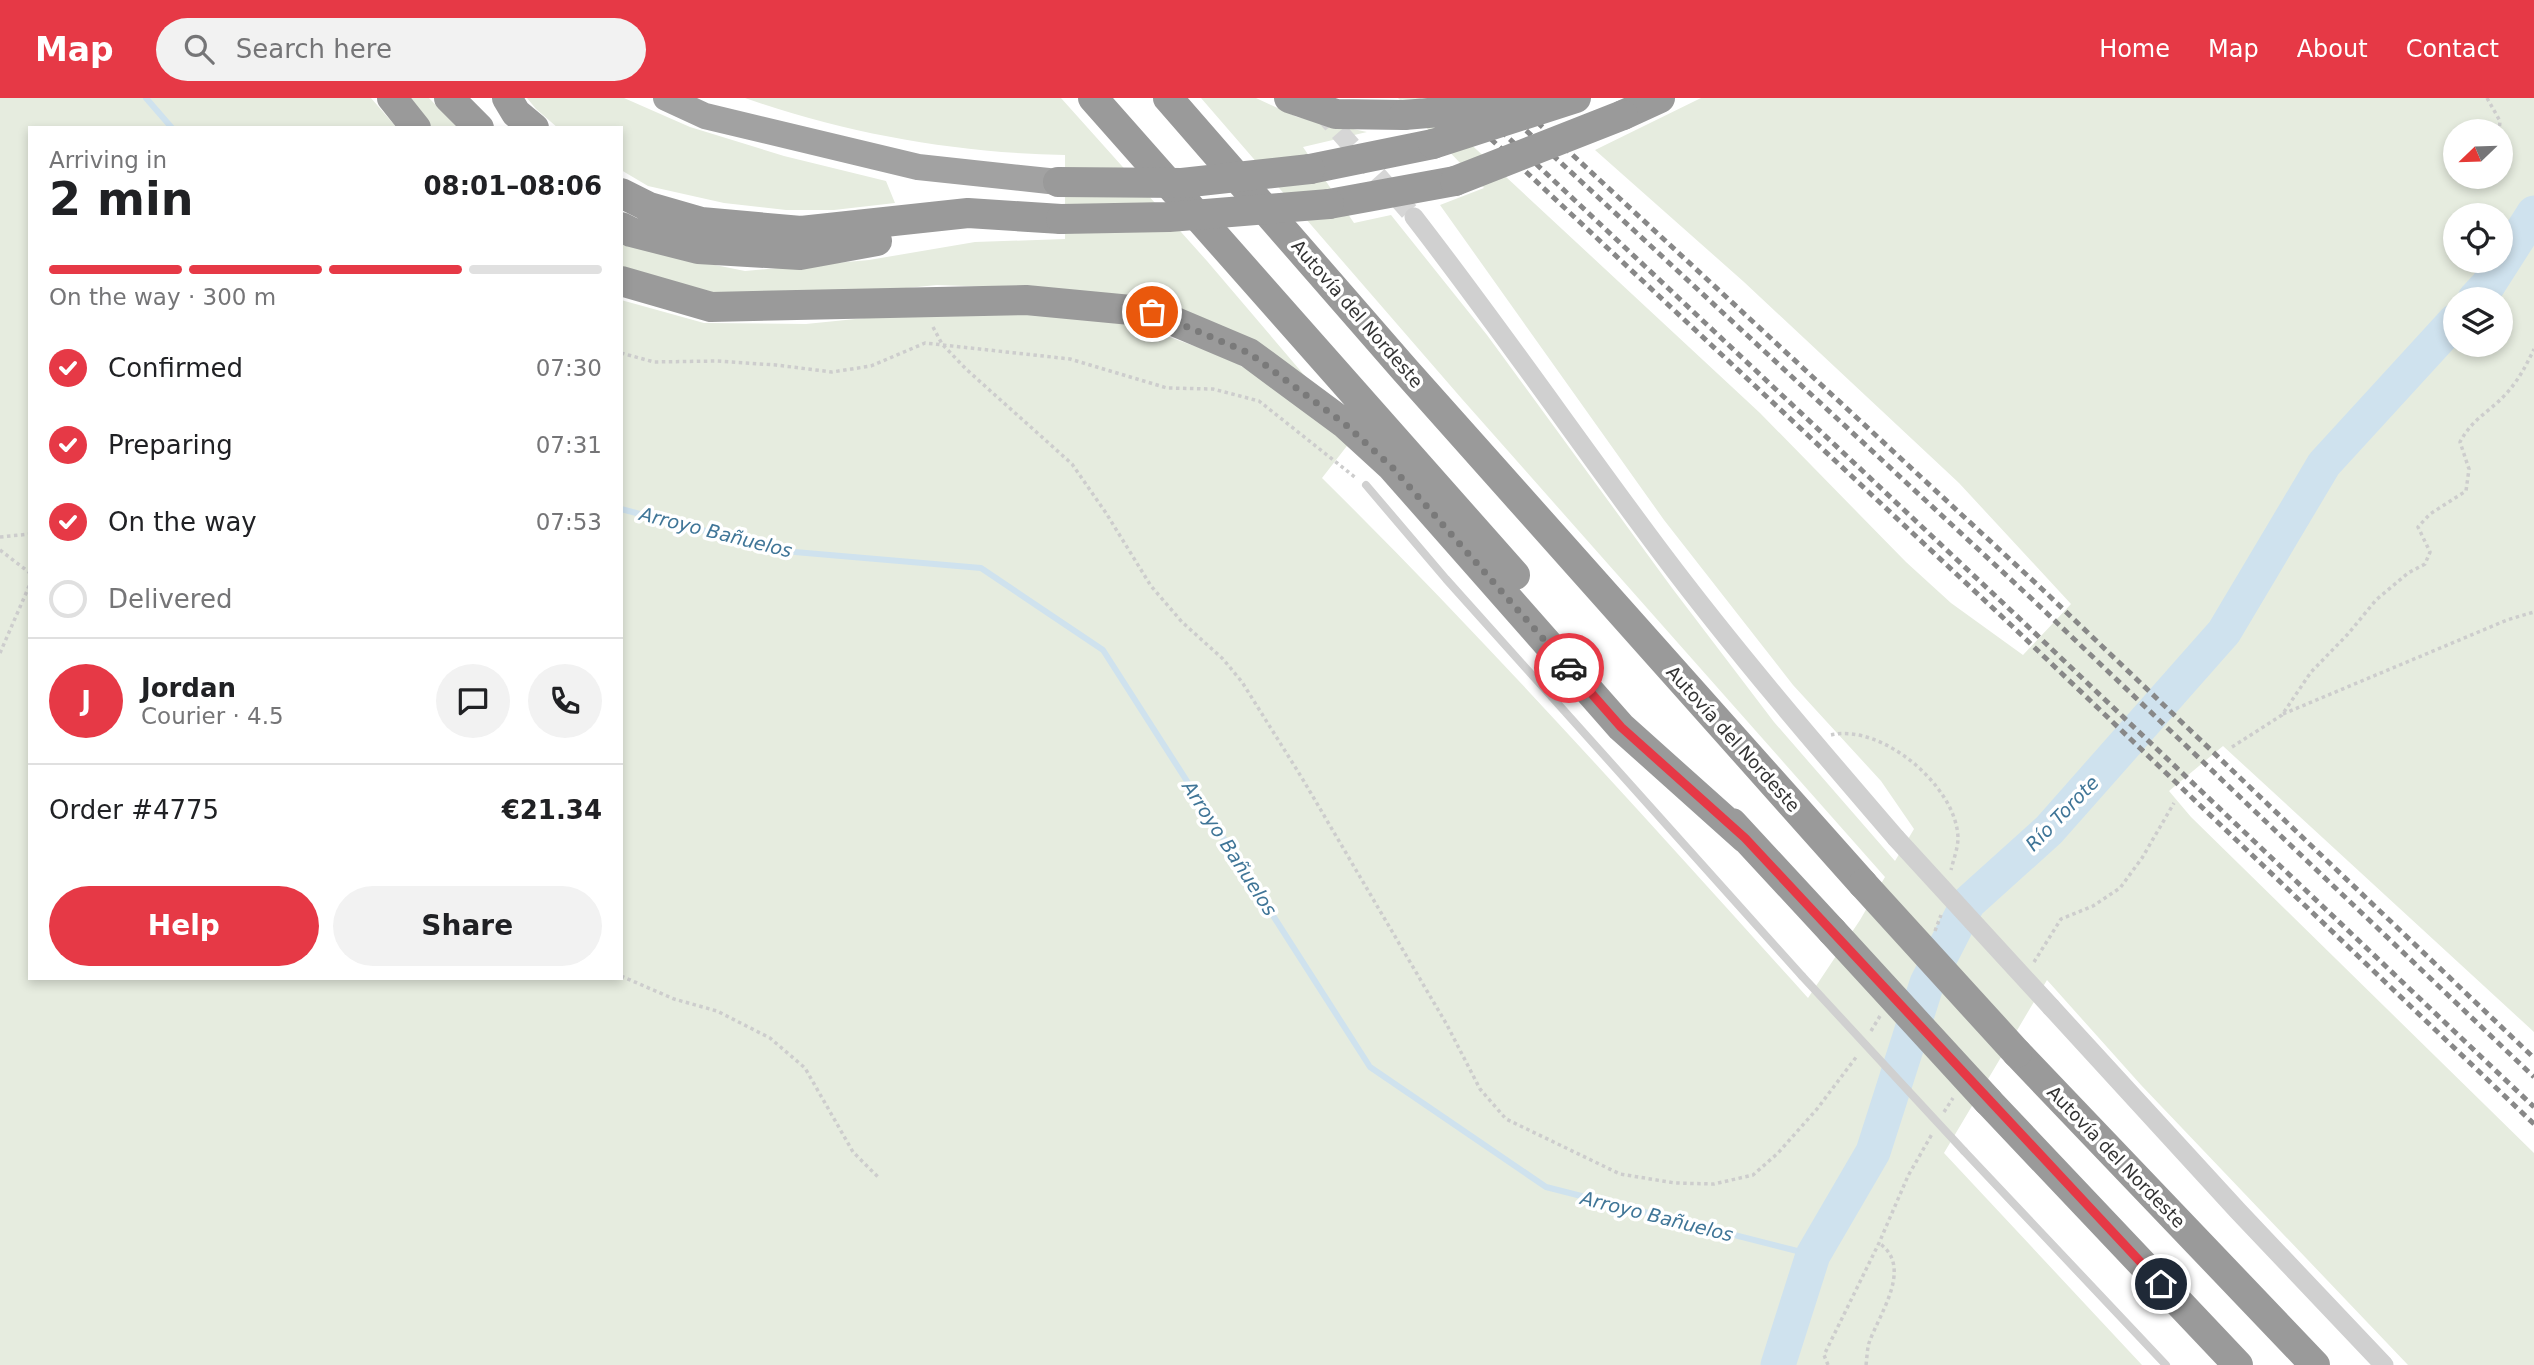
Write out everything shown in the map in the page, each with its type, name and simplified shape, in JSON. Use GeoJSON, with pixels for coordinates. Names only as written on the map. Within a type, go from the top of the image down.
{"type":"FeatureCollection","features":[{"type":"Feature","properties":{"kind":"highway"},"geometry":{"type":"LineString","coordinates":[[392,98],[414,126]]}},
{"type":"Feature","properties":{"kind":"highway"},"geometry":{"type":"LineString","coordinates":[[449,98],[477,126]]}},
{"type":"Feature","properties":{"kind":"highway"},"geometry":{"type":"LineString","coordinates":[[666,98],[705,116],[918,167],[1058,182],[1182,183],[1310,169],[1433,144],[1576,98]]}},
{"type":"Feature","properties":{"kind":"highway"},"geometry":{"type":"LineString","coordinates":[[1093,98],[1745,838],[2238,1365]]}},
{"type":"Feature","properties":{"kind":"highway","name":"Autovía del Nordeste"},"geometry":{"type":"LineString","coordinates":[[1168,98],[1414,380],[1863,884],[2017,1053],[2315,1365]]}},
{"type":"Feature","properties":{"kind":"highway"},"geometry":{"type":"LineString","coordinates":[[1289,98],[1336,114],[1405,116],[1488,108],[1520,98]]}},
{"type":"Feature","properties":{"kind":"highway"},"geometry":{"type":"LineString","coordinates":[[623,194],[649,206],[701,222],[801,231],[968,213],[1061,219],[1169,217],[1329,204],[1455,181],[1660,98]]}},
{"type":"Feature","properties":{"kind":"highway"},"geometry":{"type":"LineString","coordinates":[[623,228],[698,249],[800,255],[902,237],[1061,219]]}},
{"type":"Feature","properties":{"kind":"highway"},"geometry":{"type":"LineString","coordinates":[[623,282],[711,307],[1026,300],[1152,312],[1249,353],[1345,424],[1392,467],[1621,727],[1745,838]]}},
{"type":"Feature","properties":{"kind":"street"},"geometry":{"type":"LineString","coordinates":[[1414,217],[1479,301],[1664,556],[1812,741],[1896,838],[2238,1212],[2384,1365]]}},
{"type":"Feature","properties":{"kind":"lane"},"geometry":{"type":"LineString","coordinates":[[1366,485],[1446,579],[1802,976],[2166,1365]]}},
{"type":"Feature","properties":{"kind":"path"},"geometry":{"type":"LineString","coordinates":[[2487,98],[2499,119]]}},
{"type":"Feature","properties":{"kind":"path"},"geometry":{"type":"LineString","coordinates":[[921,302],[942,344],[995,396],[1072,464],[1151,586],[1182,622],[1223,659],[1242,682],[1302,778],[1447,1025],[1480,1089],[1506,1119],[1619,1174],[1675,1183],[1714,1184],[1753,1175],[1778,1153],[1817,1110]]}},
{"type":"Feature","properties":{"kind":"path"},"geometry":{"type":"LineString","coordinates":[[623,353],[654,362],[716,361],[832,372],[871,366],[925,342],[1070,359],[1167,388],[1213,389],[1259,401],[1366,485]]}},
{"type":"Feature","properties":{"kind":"path"},"geometry":{"type":"LineString","coordinates":[[2282,715],[2311,672],[2376,600],[2408,573],[2425,564],[2430,552],[2418,527],[2430,514],[2466,491],[2469,469],[2460,442],[2470,425],[2505,396],[2524,370],[2534,349]]}},
{"type":"Feature","properties":{"kind":"path"},"geometry":{"type":"LineString","coordinates":[[0,537],[28,534]]}},
{"type":"Feature","properties":{"kind":"path"},"geometry":{"type":"LineString","coordinates":[[0,550],[28,571]]}},
{"type":"Feature","properties":{"kind":"path"},"geometry":{"type":"LineString","coordinates":[[0,653],[28,589]]}},
{"type":"Feature","properties":{"kind":"path"},"geometry":{"type":"LineString","coordinates":[[2232,747],[2282,715],[2507,620],[2534,612]]}},
{"type":"Feature","properties":{"kind":"path"},"geometry":{"type":"LineString","coordinates":[[623,977],[674,999],[716,1011],[771,1038],[805,1068],[853,1152],[879,1178]]}},
{"type":"Feature","properties":{"kind":"path"},"geometry":{"type":"LineString","coordinates":[[1866,1365],[1868,1346],[1896,1274],[1888,1249],[1879,1243]]}},
{"type":"Feature","properties":{"kind":"path"},"geometry":{"type":"LineString","coordinates":[[1824,1355],[1828,1365]]}},
{"type":"Feature","properties":{"kind":"shaded area"},"geometry":{"type":"Polygon","coordinates":[[[0,98],[371,98],[395,126],[28,126],[28,980],[623,980],[623,301],[704,323],[806,324],[954,309],[1111,316],[1225,357],[1295,396],[1350,442],[1322,478],[1508,670],[1808,998],[1885,877],[1462,399],[1201,98],[1256,98],[1297,117],[1367,132],[1303,147],[1354,223],[1391,215],[1487,335],[1672,588],[1774,722],[1895,861],[1914,829],[1881,781],[1793,685],[1664,520],[1440,205],[1484,188],[1398,98],[1421,98],[1760,413],[1906,562],[1951,603],[2023,655],[2071,604],[1959,483],[1744,282],[1595,150],[1701,98],[2534,98],[2534,1032],[2223,746],[2169,791],[2191,817],[2534,1153],[2534,1365],[2408,1365],[2141,1085],[2047,980],[1944,1153],[2142,1365],[0,1365],[0,98]]]}},
{"type":"Feature","properties":{"kind":"shaded area"},"geometry":{"type":"Polygon","coordinates":[[[405,98],[429,98],[456,126],[429,126],[405,98]]]}},
{"type":"Feature","properties":{"kind":"shaded area"},"geometry":{"type":"Polygon","coordinates":[[[527,98],[624,98],[690,127],[784,156],[886,181],[895,203],[834,210],[786,210],[724,203],[648,186],[623,171],[623,126],[556,126],[527,98]]]}},
{"type":"Feature","properties":{"kind":"shaded area"},"geometry":{"type":"Polygon","coordinates":[[[745,98],[1061,98],[1207,261],[1310,382],[1054,289],[937,285],[805,298],[719,296],[623,273],[623,240],[665,255],[745,271],[869,260],[975,242],[1065,239],[1065,155],[943,146],[863,131],[745,98]]]}},
{"type":"Feature","properties":{"kind":"waterway","name":"Arroyo Bañuelos"},"geometry":{"type":"LineString","coordinates":[[146,98],[170,126]]}},
{"type":"Feature","properties":{"kind":"waterway","name":"Río Torote"},"geometry":{"type":"LineString","coordinates":[[2486,287],[2534,213]]}},
{"type":"Feature","properties":{"kind":"waterway","name":"Río Torote"},"geometry":{"type":"LineString","coordinates":[[1778,1365],[1813,1255],[1873,1152],[1927,983],[1968,903],[2049,830],[2224,632],[2324,464],[2443,334]]}},
{"type":"Feature","properties":{"kind":"waterway","name":"Arroyo Bañuelos"},"geometry":{"type":"LineString","coordinates":[[623,510],[783,551],[981,568],[1103,650],[1370,1067],[1546,1187],[1813,1255]]}},
{"type":"Feature","properties":{"kind":"tunnel"},"geometry":{"type":"LineString","coordinates":[[1320,110],[1414,217]]}},
{"type":"Feature","properties":{"kind":"railway"},"geometry":{"type":"LineString","coordinates":[[1447,98],[2012,626],[2534,1124]]}},
{"type":"Feature","properties":{"kind":"railway"},"geometry":{"type":"LineString","coordinates":[[1466,98],[2534,1107]]}},
{"type":"Feature","properties":{"kind":"railway"},"geometry":{"type":"LineString","coordinates":[[1491,98],[2032,599],[2534,1077]]}},
{"type":"Feature","properties":{"kind":"railway"},"geometry":{"type":"LineString","coordinates":[[1511,98],[2042,589],[2534,1058]]}},
{"type":"Feature","properties":{"kind":"way so far"},"geometry":{"type":"LineString","coordinates":[[1152,312],[1249,353],[1345,424],[1392,467],[1569,668]]}},
{"type":"Feature","properties":{"kind":"route"},"geometry":{"type":"LineString","coordinates":[[1569,668],[1621,727],[1745,838],[2161,1284]]}}]}
